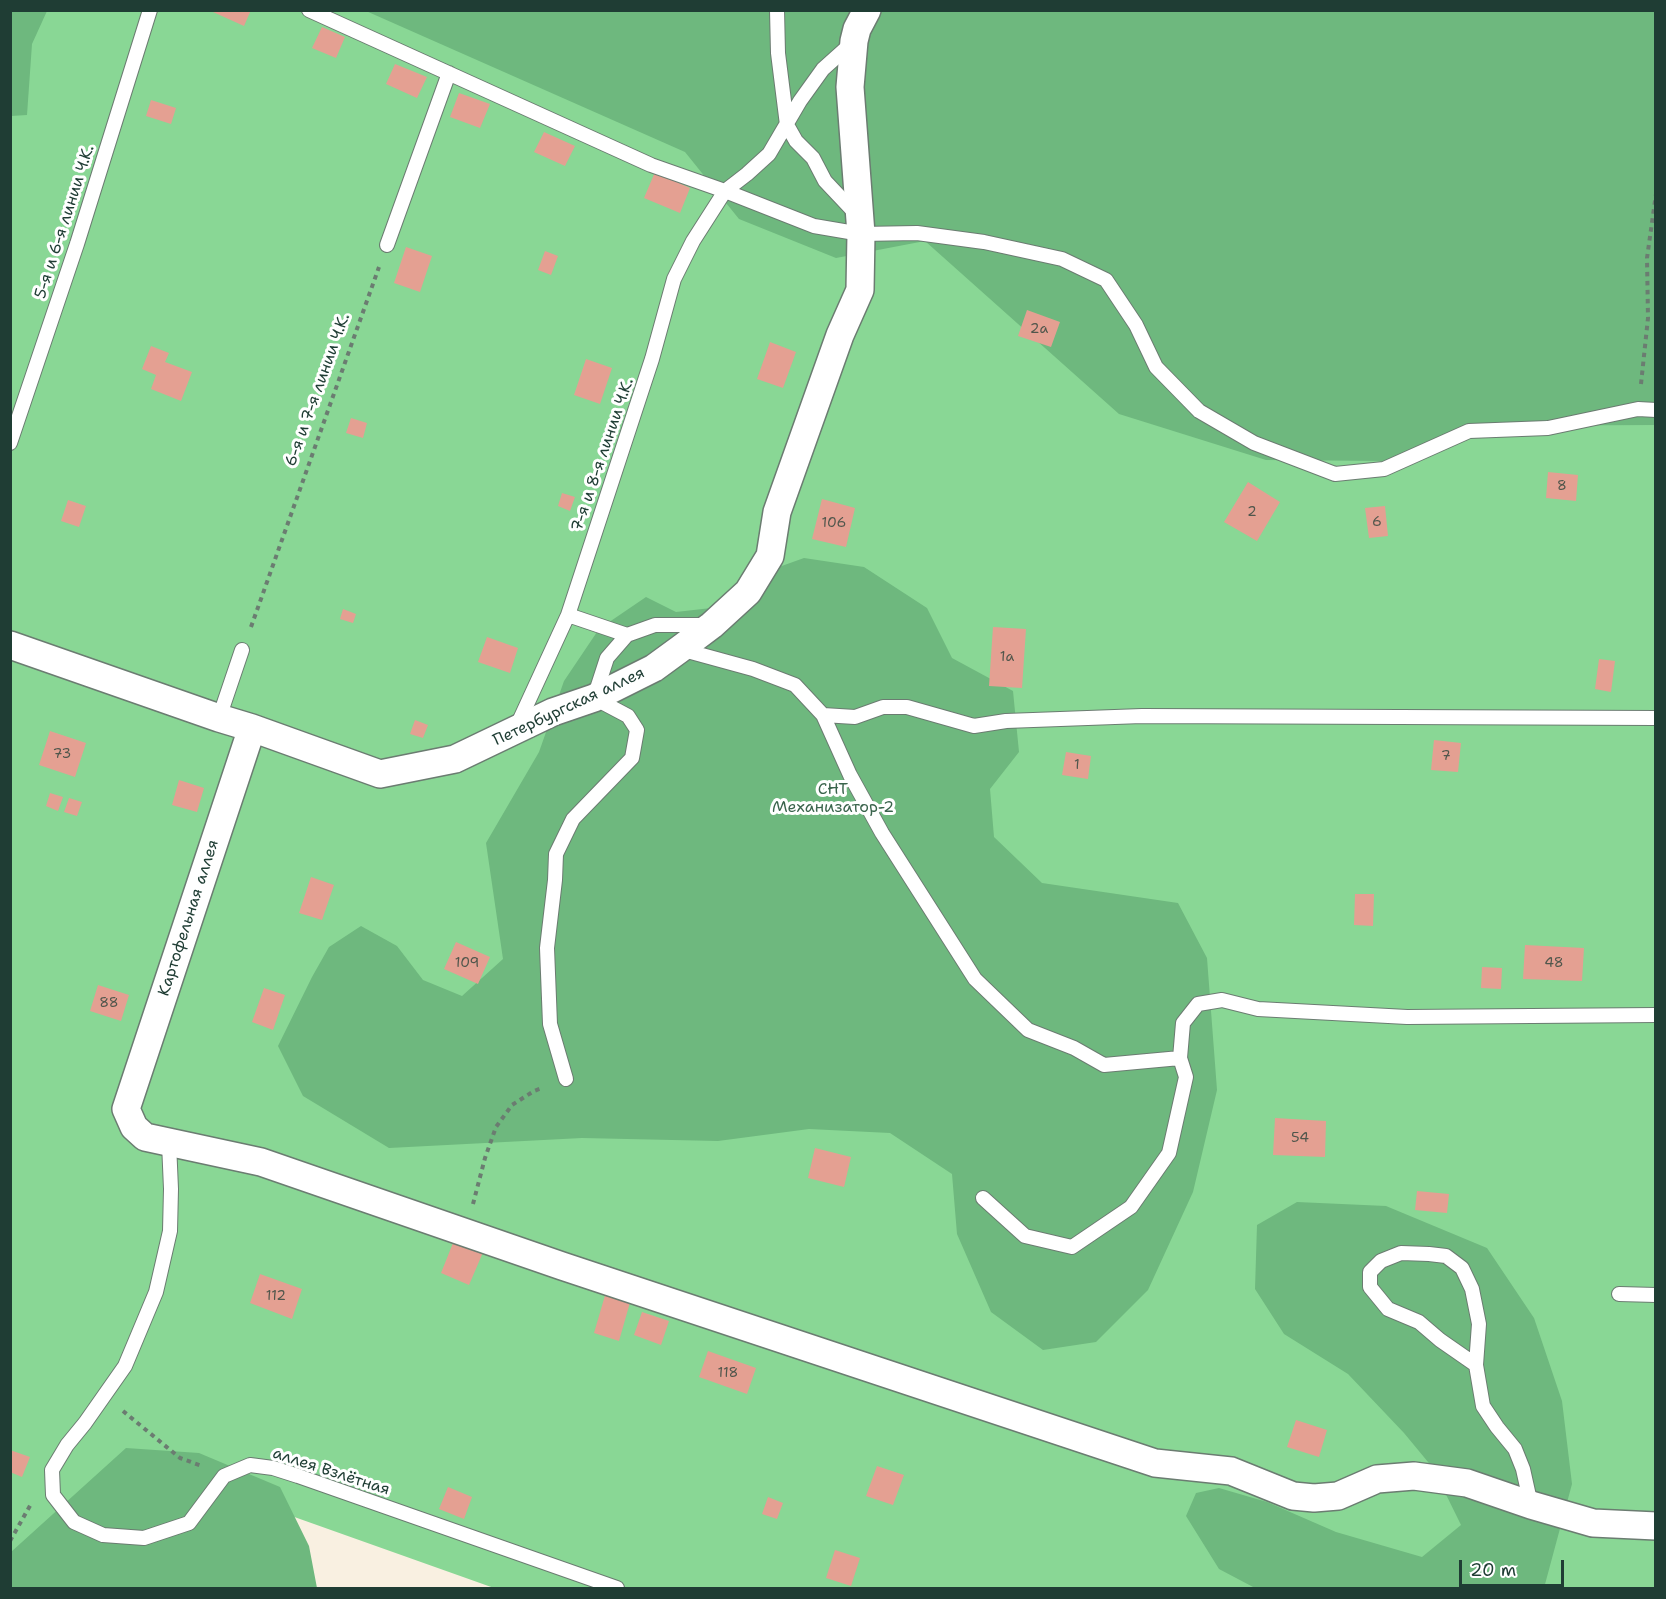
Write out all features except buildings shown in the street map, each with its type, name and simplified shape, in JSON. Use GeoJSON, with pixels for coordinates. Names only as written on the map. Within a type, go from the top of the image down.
{"type":"FeatureCollection","features":[{"type":"Feature","properties":{"kind":"street","name":"Петербургская аллея"},"geometry":{"type":"LineString","coordinates":[[10,645],[380,774],[455,759],[553,712],[594,698],[654,668],[680,649],[712,625],[748,592],[770,556],[777,512],[840,335],[860,290],[860,226],[850,87],[854,41],[857,29],[867,10]]}},
{"type":"Feature","properties":{"kind":"street","name":"Картофельная аллея"},"geometry":{"type":"LineString","coordinates":[[169,1143],[145,1137],[134,1126],[126,1109],[252,728]]}},
{"type":"Feature","properties":{"kind":"street"},"geometry":{"type":"LineString","coordinates":[[169,1143],[261,1162],[562,1266],[1155,1463],[1231,1471],[1293,1496],[1314,1498],[1338,1496],[1377,1479],[1414,1476],[1467,1484],[1593,1523],[1656,1526]]}},
{"type":"Feature","properties":{"kind":"lane","name":"5-я и 6-я линии Ч.К."},"geometry":{"type":"LineString","coordinates":[[10,443],[150,10]]}},
{"type":"Feature","properties":{"kind":"lane"},"geometry":{"type":"LineString","coordinates":[[309,10],[651,165],[814,225],[860,226],[984,242],[1062,259],[1106,280],[1136,325],[1156,367],[1199,411],[1254,442],[1335,474],[1384,469],[1469,431],[1548,428],[1638,409],[1656,410]]}},
{"type":"Feature","properties":{"kind":"lane"},"geometry":{"type":"LineString","coordinates":[[777,10],[778,52],[787,125],[796,141],[813,158],[825,181],[860,226]]}},
{"type":"Feature","properties":{"kind":"lane","name":"7-я и 8-я линии Ч.К."},"geometry":{"type":"LineString","coordinates":[[513,733],[568,615],[652,359],[674,279],[693,241],[725,191],[769,154],[800,100],[823,69],[854,41]]}},
{"type":"Feature","properties":{"kind":"lane"},"geometry":{"type":"LineString","coordinates":[[387,245],[449,73]]}},
{"type":"Feature","properties":{"kind":"lane"},"geometry":{"type":"LineString","coordinates":[[568,615],[627,634]]}},
{"type":"Feature","properties":{"kind":"lane"},"geometry":{"type":"LineString","coordinates":[[566,1079],[550,1024],[548,948],[556,854],[573,819],[632,758],[637,730],[628,716],[594,698],[607,658],[627,634],[655,625],[712,625]]}},
{"type":"Feature","properties":{"kind":"lane"},"geometry":{"type":"LineString","coordinates":[[680,649],[753,669],[795,685],[822,714],[850,775],[882,833],[975,979],[1028,1030],[1074,1048],[1104,1065],[1138,1060],[1180,1058]]}},
{"type":"Feature","properties":{"kind":"lane"},"geometry":{"type":"LineString","coordinates":[[219,718],[242,650]]}},
{"type":"Feature","properties":{"kind":"lane"},"geometry":{"type":"LineString","coordinates":[[822,714],[855,717],[883,707],[907,708],[974,726],[1006,721],[1142,716],[1656,717]]}},
{"type":"Feature","properties":{"kind":"lane"},"geometry":{"type":"LineString","coordinates":[[983,1198],[1025,1236],[1072,1247],[1131,1207],[1169,1153],[1186,1077],[1180,1058],[1183,1023],[1198,1004],[1222,1000],[1258,1009],[1407,1017],[1656,1015]]}},
{"type":"Feature","properties":{"kind":"lane"},"geometry":{"type":"LineString","coordinates":[[169,1143],[170,1231],[156,1292],[125,1366],[67,1445],[52,1470],[53,1495],[74,1522],[103,1535],[144,1538],[189,1522],[225,1476]]}},
{"type":"Feature","properties":{"kind":"lane"},"geometry":{"type":"LineString","coordinates":[[1476,1365],[1419,1322],[1388,1309],[1370,1287],[1370,1272],[1381,1261],[1401,1253],[1446,1256],[1462,1268],[1472,1289],[1479,1324],[1476,1365],[1483,1406],[1515,1449],[1523,1469],[1531,1505]]}},
{"type":"Feature","properties":{"kind":"lane"},"geometry":{"type":"LineString","coordinates":[[1619,1294],[1656,1295]]}},
{"type":"Feature","properties":{"kind":"lane","name":"аллея Взлётная"},"geometry":{"type":"LineString","coordinates":[[225,1476],[250,1465],[273,1468],[617,1588]]}},
{"type":"Feature","properties":{"kind":"path"},"geometry":{"type":"LineString","coordinates":[[1638,409],[1648,318],[1647,258],[1656,194]]}},
{"type":"Feature","properties":{"kind":"path","name":"6-я и 7-я линии Ч.К."},"geometry":{"type":"LineString","coordinates":[[242,650],[387,245]]}},
{"type":"Feature","properties":{"kind":"path"},"geometry":{"type":"LineString","coordinates":[[466,1232],[484,1158],[495,1127],[512,1105],[534,1091],[566,1079]]}},
{"type":"Feature","properties":{"kind":"path"},"geometry":{"type":"LineString","coordinates":[[109,1389],[123,1412],[180,1458],[225,1476]]}},
{"type":"Feature","properties":{"kind":"green space"},"geometry":{"type":"Polygon","coordinates":[[[11,10],[47,11],[32,44],[27,115],[11,116],[11,10]]]}},
{"type":"Feature","properties":{"kind":"green space","name":"СНТ Механизатор-2"},"geometry":{"type":"Polygon","coordinates":[[[11,11],[1655,11],[1655,1588],[494,1588],[255,1503],[11,1588],[11,11]]]}},
{"type":"Feature","properties":{"kind":"green space"},"geometry":{"type":"Polygon","coordinates":[[[366,11],[1655,11],[1655,425],[1467,426],[1385,461],[1266,460],[1119,414],[925,241],[836,258],[739,219],[685,152],[366,11]]]}},
{"type":"Feature","properties":{"kind":"green space"},"geometry":{"type":"Polygon","coordinates":[[[804,558],[864,567],[927,608],[952,658],[1013,691],[1019,752],[990,789],[994,837],[1042,883],[1178,903],[1207,958],[1217,1090],[1193,1192],[1148,1290],[1096,1342],[1043,1350],[991,1312],[957,1234],[952,1174],[890,1133],[809,1129],[718,1141],[582,1138],[389,1148],[303,1096],[278,1046],[329,947],[361,926],[397,946],[423,980],[462,996],[503,959],[486,843],[539,752],[564,681],[599,629],[646,597],[676,612],[720,607],[751,577],[804,558]]]}},
{"type":"Feature","properties":{"kind":"green space"},"geometry":{"type":"Polygon","coordinates":[[[1297,1202],[1386,1206],[1487,1248],[1534,1318],[1562,1401],[1572,1484],[1544,1588],[1255,1588],[1219,1569],[1186,1516],[1196,1493],[1219,1488],[1267,1502],[1336,1532],[1422,1557],[1461,1525],[1433,1468],[1404,1433],[1348,1374],[1284,1334],[1255,1289],[1257,1225],[1297,1202]]]}},
{"type":"Feature","properties":{"kind":"green space"},"geometry":{"type":"Polygon","coordinates":[[[126,1448],[199,1453],[280,1487],[309,1546],[317,1588],[11,1588],[11,1552],[126,1448]]]}}]}
